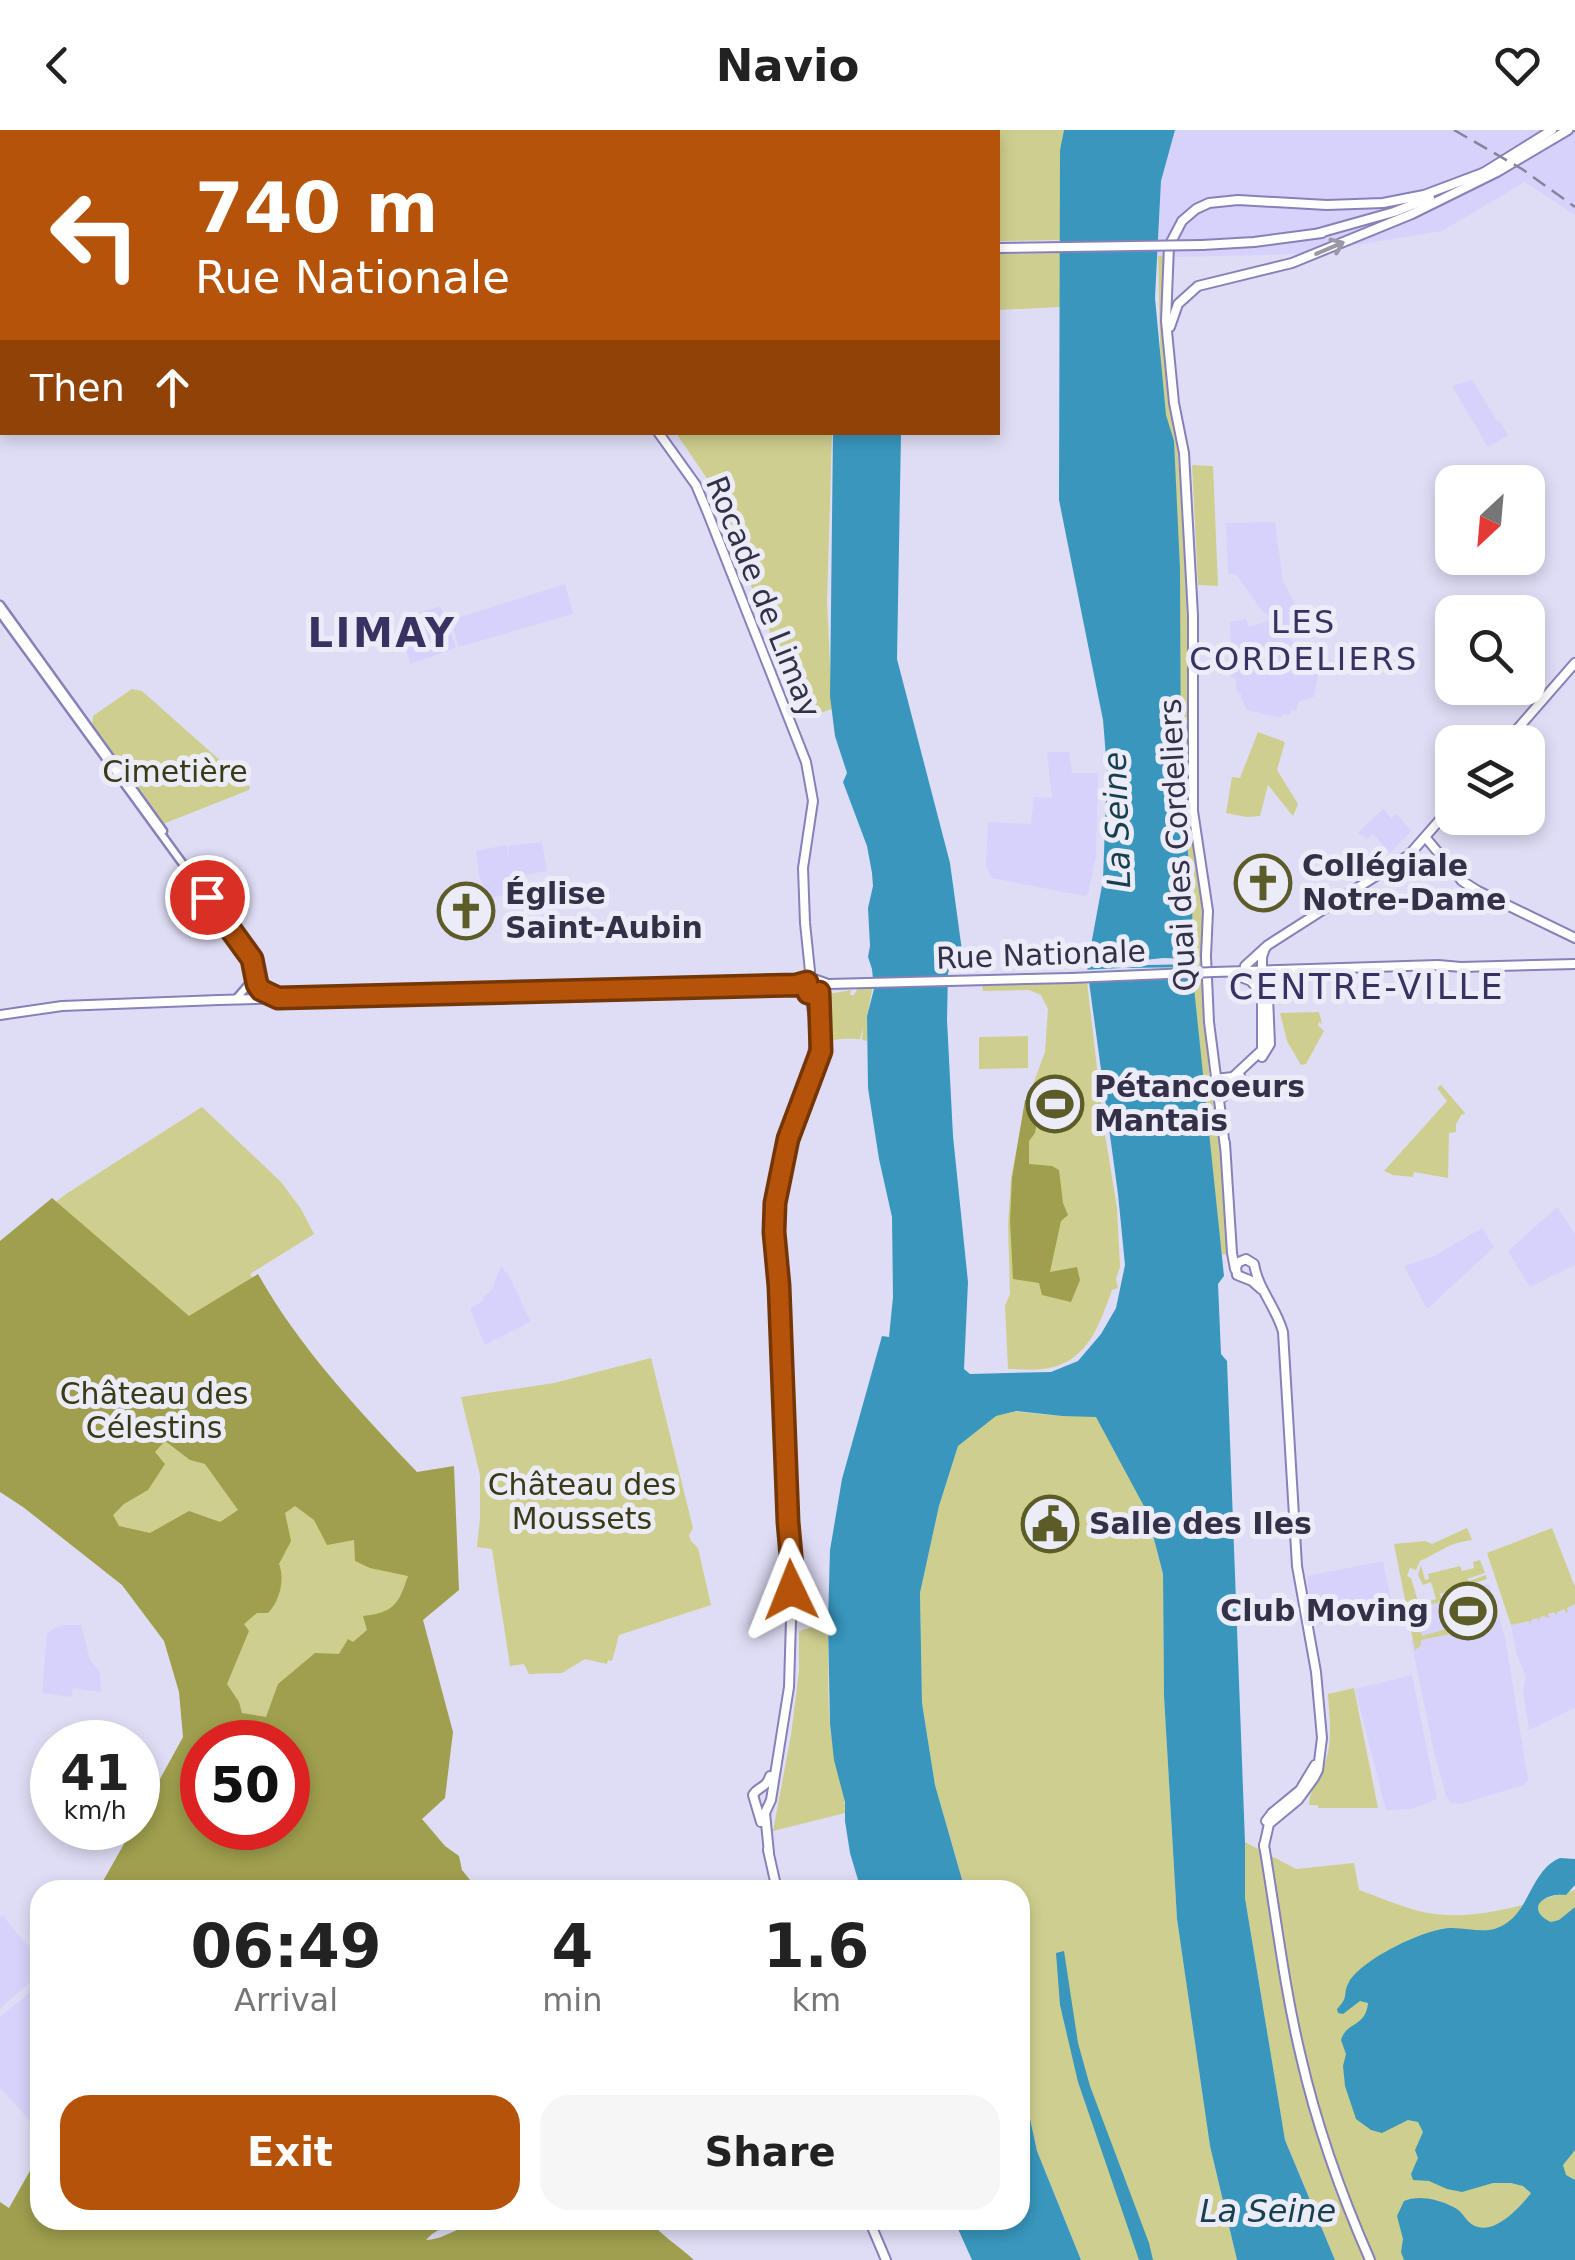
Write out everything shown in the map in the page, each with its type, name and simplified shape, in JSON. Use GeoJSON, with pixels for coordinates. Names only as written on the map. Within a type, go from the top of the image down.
{"type":"FeatureCollection","features":[{"type":"Feature","properties":{"kind":"main road"},"geometry":{"type":"LineString","coordinates":[[1320,233],[1430,198],[1485,172],[1552,130]]}},
{"type":"Feature","properties":{"kind":"main road"},"geometry":{"type":"LineString","coordinates":[[1168,341],[1178,304],[1198,286],[1292,262],[1412,214],[1498,172],[1568,130]]}},
{"type":"Feature","properties":{"kind":"main road","name":"Quai des Cordeliers"},"geometry":{"type":"LineString","coordinates":[[1225,1147],[1210,1036],[1208,918],[1192,811],[1194,643],[1187,506],[1166,321],[1168,255],[1173,234],[1188,214],[1209,203],[1238,200],[1365,205],[1400,201],[1485,172]]}},
{"type":"Feature","properties":{"kind":"main road"},"geometry":{"type":"LineString","coordinates":[[1000,248],[1254,242],[1364,224],[1437,201]]}},
{"type":"Feature","properties":{"kind":"main road","name":"Rocade de Limay"},"geometry":{"type":"LineString","coordinates":[[660,435],[696,486],[707,510],[806,762],[812,785],[812,814],[803,868],[811,985]]}},
{"type":"Feature","properties":{"kind":"main road"},"geometry":{"type":"LineString","coordinates":[[1521,725],[1575,663]]}},
{"type":"Feature","properties":{"kind":"main road"},"geometry":{"type":"LineString","coordinates":[[1246,966],[1266,948],[1409,855],[1435,828]]}},
{"type":"Feature","properties":{"kind":"main road"},"geometry":{"type":"LineString","coordinates":[[1426,838],[1462,881],[1575,938]]}},
{"type":"Feature","properties":{"kind":"main road"},"geometry":{"type":"LineString","coordinates":[[1223,1097],[1232,1083],[1266,1054],[1270,1044],[1262,957],[1266,948]]}},
{"type":"Feature","properties":{"kind":"main road"},"geometry":{"type":"LineString","coordinates":[[1220,972],[1573,963]]}},
{"type":"Feature","properties":{"kind":"main road"},"geometry":{"type":"LineString","coordinates":[[1220,972],[1246,966],[1264,968]]}},
{"type":"Feature","properties":{"kind":"main road"},"geometry":{"type":"LineString","coordinates":[[1218,1081],[1235,1075],[1262,1050],[1264,968]]}},
{"type":"Feature","properties":{"kind":"main road"},"geometry":{"type":"LineString","coordinates":[[1220,972],[1251,981],[1262,994]]}},
{"type":"Feature","properties":{"kind":"main road","name":"Rue Nationale"},"geometry":{"type":"LineString","coordinates":[[0,1014],[62,1006],[236,999],[758,986],[776,990],[870,982],[1220,972]]}},
{"type":"Feature","properties":{"kind":"main road","name":"Rue Nationale"},"geometry":{"type":"LineString","coordinates":[[820,992],[870,982]]}},
{"type":"Feature","properties":{"kind":"main road"},"geometry":{"type":"LineString","coordinates":[[769,1853],[764,1816],[779,1750],[792,1660],[774,1232],[777,1185],[788,1139],[821,1048],[822,987],[811,985],[815,1048],[808,1080]]}},
{"type":"Feature","properties":{"kind":"main road"},"geometry":{"type":"LineString","coordinates":[[1218,1081],[1232,1083]]}},
{"type":"Feature","properties":{"kind":"main road","name":"Quai des Cordeliers"},"geometry":{"type":"LineString","coordinates":[[1218,1081],[1223,1097],[1225,1147]]}},
{"type":"Feature","properties":{"kind":"main road"},"geometry":{"type":"LineString","coordinates":[[1225,1147],[1236,1269],[1238,1276],[1261,1288]]}},
{"type":"Feature","properties":{"kind":"main road"},"geometry":{"type":"LineString","coordinates":[[1232,1246],[1236,1254],[1253,1263],[1284,1339],[1296,1566],[1322,1728],[1320,1753],[1311,1772],[1300,1790],[1266,1821],[1264,1846],[1292,2019],[1314,2110],[1338,2184],[1370,2260]]}},
{"type":"Feature","properties":{"kind":"main road"},"geometry":{"type":"LineString","coordinates":[[1236,1269],[1244,1259]]}},
{"type":"Feature","properties":{"kind":"main road"},"geometry":{"type":"LineString","coordinates":[[1247,1279],[1255,1272]]}},
{"type":"Feature","properties":{"kind":"main road"},"geometry":{"type":"LineString","coordinates":[[775,1880],[753,1795],[767,1783],[779,1750]]}},
{"type":"Feature","properties":{"kind":"main road"},"geometry":{"type":"LineString","coordinates":[[760,1788],[766,1790],[769,1800]]}},
{"type":"Feature","properties":{"kind":"main road"},"geometry":{"type":"LineString","coordinates":[[755,1803],[761,1806],[769,1800]]}},
{"type":"Feature","properties":{"kind":"main road"},"geometry":{"type":"LineString","coordinates":[[873,2230],[886,2260]]}},
{"type":"Feature","properties":{"kind":"street"},"geometry":{"type":"LineString","coordinates":[[0,605],[185,866]]}},
{"type":"Feature","properties":{"kind":"street"},"geometry":{"type":"LineString","coordinates":[[0,613],[243,946],[255,968],[252,999]]}},
{"type":"Feature","properties":{"kind":"street"},"geometry":{"type":"LineString","coordinates":[[253,984],[278,998]]}},
{"type":"Feature","properties":{"kind":"street"},"geometry":{"type":"LineString","coordinates":[[236,999],[253,984]]}},
{"type":"Feature","properties":{"kind":"shaded area"},"geometry":{"type":"Polygon","coordinates":[[[1175,130],[1575,130],[1575,215],[1525,182],[1442,231],[1301,254],[1158,256],[1161,181],[1175,130]]]}},
{"type":"Feature","properties":{"kind":"shaded area"},"geometry":{"type":"Polygon","coordinates":[[[1472,380],[1508,435],[1488,447],[1452,386],[1472,380]]]}},
{"type":"Feature","properties":{"kind":"shaded area"},"geometry":{"type":"Polygon","coordinates":[[[1275,522],[1283,581],[1308,630],[1298,635],[1262,611],[1236,574],[1228,574],[1226,523],[1275,522]]]}},
{"type":"Feature","properties":{"kind":"shaded area"},"geometry":{"type":"Polygon","coordinates":[[[565,584],[573,614],[459,647],[451,620],[565,584]]]}},
{"type":"Feature","properties":{"kind":"shaded area"},"geometry":{"type":"Polygon","coordinates":[[[440,606],[456,648],[410,664],[400,625],[410,621],[409,616],[440,606]]]}},
{"type":"Feature","properties":{"kind":"shaded area"},"geometry":{"type":"Polygon","coordinates":[[[1246,619],[1249,627],[1268,621],[1320,666],[1314,697],[1298,702],[1297,711],[1291,710],[1290,715],[1283,714],[1281,718],[1247,710],[1236,691],[1228,656],[1230,622],[1246,619]]]}},
{"type":"Feature","properties":{"kind":"shaded area"},"geometry":{"type":"Polygon","coordinates":[[[1047,752],[1069,752],[1072,773],[1098,773],[1096,856],[1088,894],[1084,896],[992,878],[986,866],[988,822],[1031,824],[1034,797],[1052,798],[1047,752]]]}},
{"type":"Feature","properties":{"kind":"shaded area"},"geometry":{"type":"Polygon","coordinates":[[[1383,809],[1391,818],[1397,814],[1411,831],[1390,853],[1373,834],[1368,839],[1358,833],[1383,809]]]}},
{"type":"Feature","properties":{"kind":"shaded area"},"geometry":{"type":"Polygon","coordinates":[[[542,842],[547,871],[513,877],[516,892],[488,899],[476,851],[506,845],[510,860],[508,846],[542,842]]]}},
{"type":"Feature","properties":{"kind":"shaded area"},"geometry":{"type":"Polygon","coordinates":[[[1557,1207],[1575,1234],[1575,1265],[1530,1287],[1508,1251],[1557,1207]]]}},
{"type":"Feature","properties":{"kind":"shaded area"},"geometry":{"type":"Polygon","coordinates":[[[1482,1228],[1494,1247],[1427,1309],[1404,1266],[1434,1256],[1482,1228]]]}},
{"type":"Feature","properties":{"kind":"shaded area"},"geometry":{"type":"Polygon","coordinates":[[[501,1266],[531,1322],[485,1345],[470,1309],[492,1290],[501,1266]]]}},
{"type":"Feature","properties":{"kind":"shaded area"},"geometry":{"type":"Polygon","coordinates":[[[1383,1561],[1393,1608],[1313,1626],[1307,1576],[1383,1561]]]}},
{"type":"Feature","properties":{"kind":"shaded area"},"geometry":{"type":"Polygon","coordinates":[[[1489,1584],[1505,1637],[1528,1780],[1524,1785],[1460,1804],[1451,1803],[1434,1752],[1411,1640],[1422,1636],[1416,1610],[1489,1584]]]}},
{"type":"Feature","properties":{"kind":"shaded area"},"geometry":{"type":"Polygon","coordinates":[[[1575,1601],[1575,1708],[1529,1730],[1523,1691],[1526,1677],[1511,1625],[1575,1601]]]}},
{"type":"Feature","properties":{"kind":"shaded area"},"geometry":{"type":"Polygon","coordinates":[[[62,1625],[81,1625],[90,1660],[100,1672],[101,1692],[73,1688],[71,1697],[42,1693],[47,1633],[62,1625]]]}},
{"type":"Feature","properties":{"kind":"shaded area"},"geometry":{"type":"Polygon","coordinates":[[[1412,1675],[1437,1799],[1412,1809],[1386,1810],[1355,1689],[1412,1675]]]}},
{"type":"Feature","properties":{"kind":"shaded area"},"geometry":{"type":"Polygon","coordinates":[[[0,1917],[30,1949],[30,1982],[0,2008],[0,1917]]]}},
{"type":"Feature","properties":{"kind":"shaded area"},"geometry":{"type":"Polygon","coordinates":[[[30,1992],[30,2121],[0,2087],[0,2017],[30,1992]]]}},
{"type":"Feature","properties":{"kind":"green space"},"geometry":{"type":"Polygon","coordinates":[[[1000,130],[1064,130],[1060,151],[1060,240],[1000,241],[1000,130]]]}},
{"type":"Feature","properties":{"kind":"green space"},"geometry":{"type":"Polygon","coordinates":[[[1060,253],[1060,307],[1000,310],[1000,254],[1060,253]]]}},
{"type":"Feature","properties":{"kind":"green space"},"geometry":{"type":"Polygon","coordinates":[[[1158,256],[1165,256],[1183,530],[1189,662],[1188,783],[1203,907],[1204,1015],[1228,1254],[1219,1255],[1191,993],[1158,256]]]}},
{"type":"Feature","properties":{"kind":"green space"},"geometry":{"type":"Polygon","coordinates":[[[677,435],[832,435],[827,602],[832,709],[805,718],[708,480],[677,435]]]}},
{"type":"Feature","properties":{"kind":"green space"},"geometry":{"type":"Polygon","coordinates":[[[1192,465],[1213,466],[1218,586],[1198,585],[1192,465]]]}},
{"type":"Feature","properties":{"kind":"green space","name":"Cimetière"},"geometry":{"type":"Polygon","coordinates":[[[132,689],[142,691],[249,790],[160,822],[92,726],[93,716],[132,689]]]}},
{"type":"Feature","properties":{"kind":"green space"},"geometry":{"type":"Polygon","coordinates":[[[1258,732],[1285,742],[1277,770],[1298,804],[1293,816],[1268,785],[1260,816],[1226,813],[1232,777],[1240,778],[1258,732]]]}},
{"type":"Feature","properties":{"kind":"green space"},"geometry":{"type":"Polygon","coordinates":[[[1087,982],[1117,1208],[1118,1288],[1112,1290],[1091,1338],[1074,1357],[1044,1369],[1008,1369],[1005,1306],[1010,1294],[1011,1178],[1024,1109],[1045,1052],[1048,1009],[1041,995],[1029,990],[983,991],[982,986],[1087,982]]]}},
{"type":"Feature","properties":{"kind":"green space"},"geometry":{"type":"Polygon","coordinates":[[[873,986],[867,1041],[862,1040],[863,1027],[860,1039],[829,1041],[832,1032],[825,1038],[823,1004],[828,994],[851,990],[850,995],[854,995],[858,988],[873,986]]]}},
{"type":"Feature","properties":{"kind":"green space"},"geometry":{"type":"Polygon","coordinates":[[[1319,1012],[1322,1024],[1318,1025],[1324,1031],[1306,1064],[1301,1065],[1287,1041],[1280,1013],[1319,1012]]]}},
{"type":"Feature","properties":{"kind":"green space"},"geometry":{"type":"Polygon","coordinates":[[[1028,1036],[1028,1068],[979,1069],[979,1037],[1028,1036]]]}},
{"type":"Feature","properties":{"kind":"green space"},"geometry":{"type":"Polygon","coordinates":[[[1441,1085],[1465,1113],[1456,1124],[1456,1132],[1449,1133],[1448,1178],[1384,1171],[1447,1101],[1437,1088],[1441,1085]]]}},
{"type":"Feature","properties":{"kind":"green space"},"geometry":{"type":"Polygon","coordinates":[[[1041,1098],[1035,1133],[1029,1141],[1029,1164],[1059,1170],[1068,1215],[1061,1221],[1050,1272],[1077,1267],[1080,1280],[1071,1302],[1042,1295],[1039,1283],[1013,1279],[1012,1178],[1025,1100],[1041,1098]]]}},
{"type":"Feature","properties":{"kind":"green space","name":"Château des Célestins"},"geometry":{"type":"Polygon","coordinates":[[[202,1107],[281,1182],[314,1234],[250,1274],[452,1581],[310,1720],[185,1720],[182,1688],[164,1636],[117,1577],[0,1244],[66,1194],[202,1107]]]}},
{"type":"Feature","properties":{"kind":"green space","name":"Château des Célestins"},"geometry":{"type":"Polygon","coordinates":[[[52,1198],[189,1316],[258,1274],[311,1353],[417,1472],[454,1466],[459,1590],[423,1620],[453,1732],[445,1798],[422,1819],[459,1856],[462,1870],[470,1880],[104,1880],[121,1850],[160,1850],[160,1779],[180,1742],[180,1850],[310,1850],[310,1720],[181,1720],[179,1692],[164,1641],[122,1585],[0,1492],[0,1241],[52,1198]],[[165,1441],[155,1452],[165,1464],[148,1490],[113,1515],[119,1526],[150,1533],[189,1511],[220,1522],[238,1510],[205,1464],[190,1460],[165,1441]],[[295,1506],[285,1513],[291,1541],[279,1564],[282,1576],[278,1596],[268,1613],[257,1613],[244,1624],[249,1631],[227,1684],[242,1713],[266,1717],[278,1684],[315,1653],[339,1654],[348,1639],[353,1642],[367,1630],[363,1616],[388,1609],[402,1593],[408,1576],[355,1561],[354,1540],[327,1545],[314,1520],[295,1506]]]}},
{"type":"Feature","properties":{"kind":"green space","name":"Château des Moussets"},"geometry":{"type":"Polygon","coordinates":[[[651,1358],[693,1528],[689,1535],[698,1548],[711,1605],[619,1635],[612,1661],[607,1664],[585,1659],[562,1673],[529,1674],[524,1664],[510,1666],[492,1549],[477,1547],[480,1475],[461,1397],[554,1383],[651,1358]]]}},
{"type":"Feature","properties":{"kind":"green space"},"geometry":{"type":"Polygon","coordinates":[[[1009,1411],[1096,1416],[1147,1512],[1163,1574],[1164,1696],[1177,1919],[1210,2146],[1237,2260],[1081,2260],[1037,2151],[1030,2119],[1030,1880],[962,1880],[935,1785],[922,1703],[920,1593],[939,1506],[958,1446],[996,1415],[1009,1411]]]}},
{"type":"Feature","properties":{"kind":"green space"},"geometry":{"type":"Polygon","coordinates":[[[1467,1528],[1472,1540],[1420,1561],[1407,1576],[1419,1605],[1436,1599],[1431,1582],[1423,1585],[1418,1575],[1421,1565],[1425,1580],[1429,1579],[1428,1574],[1460,1566],[1462,1571],[1474,1568],[1473,1562],[1480,1560],[1485,1573],[1467,1579],[1486,1575],[1487,1579],[1440,1594],[1442,1601],[1416,1610],[1422,1636],[1499,1614],[1487,1625],[1479,1623],[1480,1628],[1421,1640],[1415,1650],[1394,1544],[1432,1544],[1467,1528]]]}},
{"type":"Feature","properties":{"kind":"green space"},"geometry":{"type":"Polygon","coordinates":[[[1552,1528],[1575,1587],[1575,1604],[1566,1613],[1564,1609],[1556,1616],[1554,1612],[1548,1614],[1549,1618],[1539,1618],[1540,1621],[1537,1618],[1530,1624],[1529,1621],[1511,1625],[1487,1553],[1552,1528]]]}},
{"type":"Feature","properties":{"kind":"green space"},"geometry":{"type":"Polygon","coordinates":[[[828,1622],[830,1726],[845,1813],[773,1831],[791,1735],[799,1671],[799,1631],[828,1622]]]}},
{"type":"Feature","properties":{"kind":"green space"},"geometry":{"type":"Polygon","coordinates":[[[1354,1688],[1378,1808],[1309,1805],[1328,1752],[1328,1694],[1354,1688]]]}},
{"type":"Feature","properties":{"kind":"green space","name":"Château des Célestins"},"geometry":{"type":"Polygon","coordinates":[[[180,1748],[180,1828],[160,1828],[160,1786],[180,1748]]]}},
{"type":"Feature","properties":{"kind":"green space"},"geometry":{"type":"Polygon","coordinates":[[[1245,1842],[1296,1869],[1354,1863],[1359,1890],[1439,1914],[1498,1911],[1575,1890],[1575,2260],[1335,2260],[1285,2140],[1245,1898],[1245,1842]]]}},
{"type":"Feature","properties":{"kind":"green space"},"geometry":{"type":"Polygon","coordinates":[[[30,2171],[30,2230],[439,2230],[426,2240],[459,2230],[659,2230],[694,2260],[0,2260],[0,2202],[9,2208],[30,2171]]]}},
{"type":"Feature","properties":{"kind":"water","name":"La Seine"},"geometry":{"type":"Polygon","coordinates":[[[1064,130],[1175,130],[1161,181],[1155,298],[1166,415],[1174,441],[1180,569],[1181,782],[1192,894],[1193,978],[1224,1276],[1218,1284],[1221,1354],[1227,1361],[1245,1898],[1285,2140],[1335,2260],[1237,2260],[1210,2146],[1177,1919],[1164,1696],[1163,1574],[1147,1512],[1096,1417],[1016,1411],[996,1416],[958,1446],[939,1506],[920,1593],[922,1703],[935,1785],[962,1880],[858,1880],[834,1760],[828,1622],[830,1550],[842,1479],[882,1336],[889,1337],[893,1297],[892,1217],[868,1088],[867,1016],[874,989],[868,957],[872,873],[867,846],[843,782],[847,773],[835,736],[830,696],[833,435],[901,435],[897,659],[950,863],[963,958],[948,972],[947,1020],[953,1136],[968,1282],[964,1369],[970,1374],[1051,1372],[1078,1361],[1116,1308],[1125,1265],[1087,967],[1103,880],[1107,769],[1103,720],[1059,500],[1060,150],[1064,130]]]}},
{"type":"Feature","properties":{"kind":"water"},"geometry":{"type":"Polygon","coordinates":[[[1560,1858],[1575,1859],[1575,1885],[1566,1895],[1544,1899],[1538,1907],[1551,1922],[1575,1907],[1575,2150],[1563,2165],[1566,2175],[1575,2180],[1575,2260],[1404,2260],[1397,2216],[1404,2201],[1423,2198],[1444,2203],[1481,2228],[1498,2224],[1531,2193],[1511,2183],[1493,2183],[1462,2192],[1413,2180],[1411,2174],[1418,2158],[1415,2150],[1423,2132],[1418,2122],[1408,2120],[1382,2133],[1371,2130],[1356,2119],[1345,2086],[1346,2054],[1341,2040],[1364,2016],[1368,2003],[1360,2001],[1343,2014],[1337,2009],[1356,1973],[1394,1947],[1438,1930],[1501,1927],[1522,1907],[1544,1870],[1560,1858]]]}},
{"type":"Feature","properties":{"kind":"water"},"geometry":{"type":"Polygon","coordinates":[[[1064,1951],[1078,2043],[1090,2086],[1153,2260],[1139,2260],[1078,2082],[1060,2005],[1056,1953],[1064,1951]]]}},
{"type":"Feature","properties":{"kind":"water"},"geometry":{"type":"Polygon","coordinates":[[[1030,2119],[1037,2151],[1081,2260],[972,2260],[958,2230],[1030,2230],[1030,2119]]]}},
{"type":"Feature","properties":{"kind":"pier"},"geometry":{"type":"Polygon","coordinates":[[[1084,956],[1119,963],[1197,959],[1197,964],[1125,968],[1197,967],[1198,978],[1084,982],[1082,970],[1121,968],[1088,963],[1083,961],[1084,956]]]}},
{"type":"Feature","properties":{"kind":"railway"},"geometry":{"type":"LineString","coordinates":[[1454,130],[1522,169],[1575,207]]}},
{"type":"Feature","properties":{"kind":"place","name":"Collégiale Notre-Dame"},"geometry":{"type":"Point","coordinates":[1263,883]}},
{"type":"Feature","properties":{"kind":"place","name":"Église Saint-Aubin"},"geometry":{"type":"Point","coordinates":[466,911]}},
{"type":"Feature","properties":{"kind":"place","name":"Pétancoeurs Mantais"},"geometry":{"type":"Point","coordinates":[1055,1104]}},
{"type":"Feature","properties":{"kind":"place","name":"Salle des Iles"},"geometry":{"type":"Point","coordinates":[1050,1524]}},
{"type":"Feature","properties":{"kind":"place","name":"Club Moving"},"geometry":{"type":"Point","coordinates":[1468,1611]}},
{"type":"Feature","properties":{"kind":"district","name":"LIMAY"},"geometry":{"type":"Point","coordinates":[382,633]}},
{"type":"Feature","properties":{"kind":"district","name":"LES CORDELIERS"},"geometry":{"type":"Point","coordinates":[1304,640]}},
{"type":"Feature","properties":{"kind":"district","name":"CENTRE-VILLE"},"geometry":{"type":"Point","coordinates":[1367,987]}},
{"type":"Feature","properties":{"kind":"route"},"geometry":{"type":"LineString","coordinates":[[207,897],[252,959],[261,990],[278,998],[807,982],[808,993],[819,992],[821,1051],[788,1139],[775,1203],[791,1590]]}}]}
